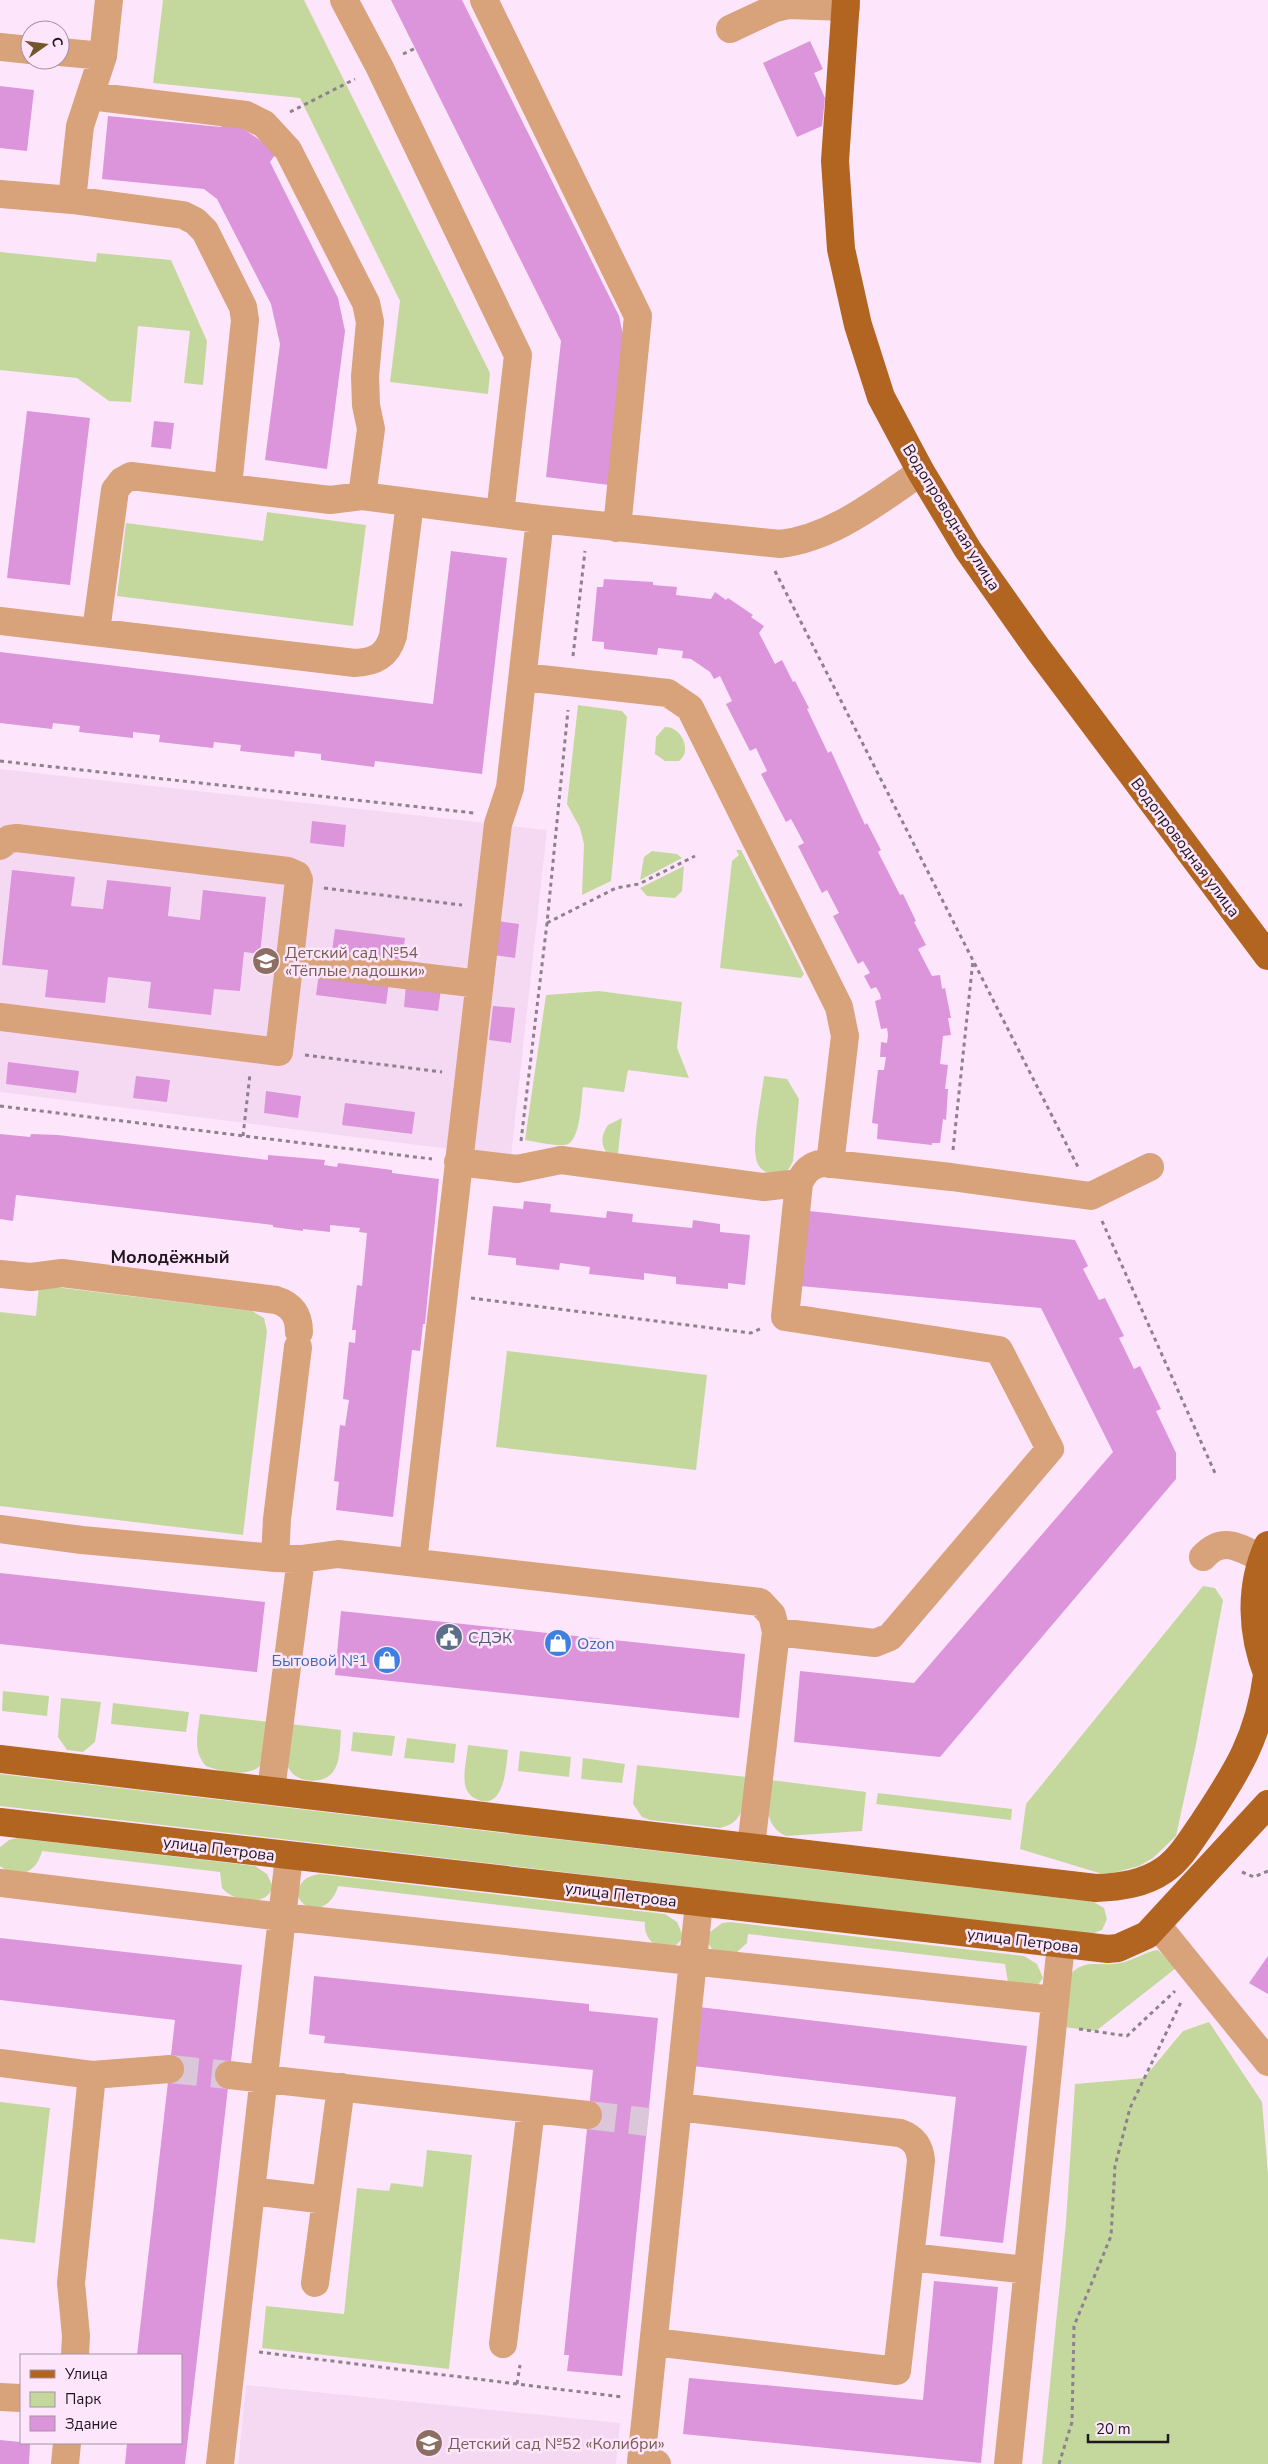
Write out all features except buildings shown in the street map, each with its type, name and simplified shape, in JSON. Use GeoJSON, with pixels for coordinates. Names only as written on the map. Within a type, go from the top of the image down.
{"type":"FeatureCollection","features":[{"type":"Feature","properties":{"kind":"main road","name":"Водопроводная улица"},"geometry":{"type":"LineString","coordinates":[[846,3],[835,161],[841,250],[858,325],[881,396],[921,472],[968,550],[1038,649],[1268,956]]}},
{"type":"Feature","properties":{"kind":"main road"},"geometry":{"type":"LineString","coordinates":[[0,1759],[1096,1888],[1130,1885],[1149,1878],[1175,1862],[1243,1759],[1255,1733],[1263,1705],[1268,1675],[1258,1646],[1254,1617],[1256,1587],[1265,1551]]}},
{"type":"Feature","properties":{"kind":"main road","name":"улица Петрова"},"geometry":{"type":"LineString","coordinates":[[0,1822],[1061,1944],[1118,1948],[1137,1942],[1157,1925],[1209,1866],[1268,1804]]}},
{"type":"Feature","properties":{"kind":"lane"},"geometry":{"type":"LineString","coordinates":[[72,200],[80,126],[103,56],[109,0]]}},
{"type":"Feature","properties":{"kind":"lane"},"geometry":{"type":"LineString","coordinates":[[344,0],[379,66],[518,355],[500,514]]}},
{"type":"Feature","properties":{"kind":"lane"},"geometry":{"type":"LineString","coordinates":[[484,0],[638,316],[616,528]]}},
{"type":"Feature","properties":{"kind":"lane"},"geometry":{"type":"LineString","coordinates":[[730,29],[775,8],[788,5],[846,3]]}},
{"type":"Feature","properties":{"kind":"lane"},"geometry":{"type":"LineString","coordinates":[[0,47],[20,49]]}},
{"type":"Feature","properties":{"kind":"lane"},"geometry":{"type":"LineString","coordinates":[[70,53],[103,56]]}},
{"type":"Feature","properties":{"kind":"lane"},"geometry":{"type":"LineString","coordinates":[[90,96],[246,115],[264,124],[288,150],[366,303],[370,322],[365,376],[366,405],[371,429],[362,496]]}},
{"type":"Feature","properties":{"kind":"lane"},"geometry":{"type":"LineString","coordinates":[[0,194],[72,200],[183,215],[195,221],[205,231],[242,308],[245,320],[228,486]]}},
{"type":"Feature","properties":{"kind":"lane"},"geometry":{"type":"LineString","coordinates":[[96,631],[115,490],[122,481],[131,476],[228,486],[330,500],[362,496],[616,528],[763,543],[791,542],[831,529],[921,472]]}},
{"type":"Feature","properties":{"kind":"lane"},"geometry":{"type":"LineString","coordinates":[[0,621],[355,663],[376,660],[387,650],[393,636],[410,503]]}},
{"type":"Feature","properties":{"kind":"lane"},"geometry":{"type":"LineString","coordinates":[[413,1562],[499,816],[510,788],[540,519]]}},
{"type":"Feature","properties":{"kind":"lane"},"geometry":{"type":"LineString","coordinates":[[523,677],[668,692],[690,708],[839,1006],[845,1036],[830,1164]]}},
{"type":"Feature","properties":{"kind":"lane"},"geometry":{"type":"LineString","coordinates":[[0,846],[9,840],[17,838],[288,871],[296,875],[299,885],[279,1052],[0,1018]]}},
{"type":"Feature","properties":{"kind":"lane"},"geometry":{"type":"LineString","coordinates":[[290,961],[479,984]]}},
{"type":"Feature","properties":{"kind":"lane"},"geometry":{"type":"LineString","coordinates":[[458,1162],[517,1169],[560,1160],[764,1187],[799,1183]]}},
{"type":"Feature","properties":{"kind":"lane"},"geometry":{"type":"LineString","coordinates":[[776,1632],[874,1643],[890,1637],[1050,1449],[1000,1350],[785,1317],[799,1183],[804,1171],[811,1167],[830,1164],[951,1177],[1091,1196],[1150,1167]]}},
{"type":"Feature","properties":{"kind":"lane"},"geometry":{"type":"LineString","coordinates":[[0,1274],[31,1277],[62,1273],[276,1300],[292,1307],[297,1315],[298,1339],[277,1519],[288,1559],[271,1790]]}},
{"type":"Feature","properties":{"kind":"lane"},"geometry":{"type":"LineString","coordinates":[[0,1529],[82,1540],[288,1559],[338,1554],[760,1602],[772,1615],[776,1632],[751,1847]]}},
{"type":"Feature","properties":{"kind":"lane"},"geometry":{"type":"LineString","coordinates":[[1203,1557],[1212,1548],[1220,1544],[1265,1551]]}},
{"type":"Feature","properties":{"kind":"lane"},"geometry":{"type":"LineString","coordinates":[[220,2464],[289,1856]]}},
{"type":"Feature","properties":{"kind":"lane"},"geometry":{"type":"LineString","coordinates":[[0,1883],[282,1917],[693,1960],[1053,2013]]}},
{"type":"Feature","properties":{"kind":"lane"},"geometry":{"type":"LineString","coordinates":[[657,2464],[641,2462],[699,1903]]}},
{"type":"Feature","properties":{"kind":"lane"},"geometry":{"type":"LineString","coordinates":[[1157,1925],[1268,2062]]}},
{"type":"Feature","properties":{"kind":"lane"},"geometry":{"type":"LineString","coordinates":[[1008,2464],[1061,1944]]}},
{"type":"Feature","properties":{"kind":"lane"},"geometry":{"type":"LineString","coordinates":[[0,2063],[92,2075],[170,2069]]}},
{"type":"Feature","properties":{"kind":"lane"},"geometry":{"type":"LineString","coordinates":[[74,2354],[76,2336],[71,2283],[92,2075]]}},
{"type":"Feature","properties":{"kind":"lane"},"geometry":{"type":"LineString","coordinates":[[229,2075],[588,2116]]}},
{"type":"Feature","properties":{"kind":"lane"},"geometry":{"type":"LineString","coordinates":[[315,2283],[341,2087]]}},
{"type":"Feature","properties":{"kind":"lane"},"geometry":{"type":"LineString","coordinates":[[654,2342],[897,2371],[921,2161],[920,2151],[916,2142],[900,2133],[678,2107]]}},
{"type":"Feature","properties":{"kind":"lane"},"geometry":{"type":"LineString","coordinates":[[503,2344],[531,2109]]}},
{"type":"Feature","properties":{"kind":"lane"},"geometry":{"type":"LineString","coordinates":[[251,2191],[326,2200]]}},
{"type":"Feature","properties":{"kind":"lane"},"geometry":{"type":"LineString","coordinates":[[910,2257],[1027,2270]]}},
{"type":"Feature","properties":{"kind":"lane"},"geometry":{"type":"LineString","coordinates":[[0,2397],[20,2398]]}},
{"type":"Feature","properties":{"kind":"lane"},"geometry":{"type":"LineString","coordinates":[[65,2464],[67,2444]]}},
{"type":"Feature","properties":{"kind":"path"},"geometry":{"type":"LineString","coordinates":[[264,124],[379,66]]}},
{"type":"Feature","properties":{"kind":"path"},"geometry":{"type":"LineString","coordinates":[[517,1169],[547,923],[570,682],[588,524]]}},
{"type":"Feature","properties":{"kind":"path"},"geometry":{"type":"LineString","coordinates":[[763,543],[769,560],[973,959],[1091,1196],[1215,1473]]}},
{"type":"Feature","properties":{"kind":"path"},"geometry":{"type":"LineString","coordinates":[[0,761],[499,816]]}},
{"type":"Feature","properties":{"kind":"path"},"geometry":{"type":"LineString","coordinates":[[547,923],[616,888],[640,884],[695,856]]}},
{"type":"Feature","properties":{"kind":"path"},"geometry":{"type":"LineString","coordinates":[[299,885],[488,908]]}},
{"type":"Feature","properties":{"kind":"path"},"geometry":{"type":"LineString","coordinates":[[951,1177],[973,959]]}},
{"type":"Feature","properties":{"kind":"path"},"geometry":{"type":"LineString","coordinates":[[243,1136],[253,1049]]}},
{"type":"Feature","properties":{"kind":"path"},"geometry":{"type":"LineString","coordinates":[[279,1052],[468,1075]]}},
{"type":"Feature","properties":{"kind":"path"},"geometry":{"type":"LineString","coordinates":[[0,1106],[458,1162]]}},
{"type":"Feature","properties":{"kind":"path"},"geometry":{"type":"LineString","coordinates":[[443,1294],[751,1333],[785,1317]]}},
{"type":"Feature","properties":{"kind":"path"},"geometry":{"type":"LineString","coordinates":[[1053,2013],[1127,2036],[1195,1972]]}},
{"type":"Feature","properties":{"kind":"path"},"geometry":{"type":"LineString","coordinates":[[1059,2464],[1072,2422],[1074,2326],[1111,2236],[1115,2166],[1130,2108],[1195,1972]]}},
{"type":"Feature","properties":{"kind":"path"},"geometry":{"type":"LineString","coordinates":[[233,2349],[647,2400]]}},
{"type":"Feature","properties":{"kind":"shaded area","name":"Детский сад №54 «Тёплые ладошки»"},"geometry":{"type":"Polygon","coordinates":[[[0,769],[547,830],[511,1157],[0,1092],[0,769]]]}},
{"type":"Feature","properties":{"kind":"shaded area","name":"Детский сад №52 «Колибри»"},"geometry":{"type":"Polygon","coordinates":[[[246,2385],[620,2423],[616,2464],[238,2464],[246,2385]]]}},
{"type":"Feature","properties":{"kind":"green space"},"geometry":{"type":"Polygon","coordinates":[[[163,0],[304,0],[490,373],[488,394],[390,382],[400,301],[300,98],[153,83],[163,0]]]}},
{"type":"Feature","properties":{"kind":"green space"},"geometry":{"type":"Polygon","coordinates":[[[0,252],[96,262],[97,253],[171,260],[207,341],[203,385],[184,383],[190,331],[138,326],[131,402],[109,401],[77,378],[0,370],[0,252]]]}},
{"type":"Feature","properties":{"kind":"green space"},"geometry":{"type":"Polygon","coordinates":[[[267,512],[366,525],[353,626],[117,596],[126,523],[263,541],[267,512]]]}},
{"type":"Feature","properties":{"kind":"green space"},"geometry":{"type":"Polygon","coordinates":[[[578,705],[622,711],[627,717],[611,881],[582,895],[584,844],[580,828],[567,804],[578,705]]]}},
{"type":"Feature","properties":{"kind":"green space"},"geometry":{"type":"Polygon","coordinates":[[[665,727],[676,730],[683,740],[685,751],[679,761],[665,761],[655,754],[656,737],[665,727]]]}},
{"type":"Feature","properties":{"kind":"green space"},"geometry":{"type":"Polygon","coordinates":[[[736,850],[741,850],[804,974],[801,978],[720,968],[732,861],[739,855],[736,850]]]}},
{"type":"Feature","properties":{"kind":"green space"},"geometry":{"type":"Polygon","coordinates":[[[652,851],[677,854],[682,858],[640,880],[644,857],[652,851]]]}},
{"type":"Feature","properties":{"kind":"green space"},"geometry":{"type":"Polygon","coordinates":[[[684,866],[682,891],[675,898],[647,896],[640,888],[684,866]]]}},
{"type":"Feature","properties":{"kind":"green space"},"geometry":{"type":"Polygon","coordinates":[[[599,991],[682,1002],[677,1048],[689,1078],[628,1070],[624,1092],[583,1087],[577,1129],[570,1142],[565,1145],[556,1145],[525,1140],[546,995],[599,991]]]}},
{"type":"Feature","properties":{"kind":"green space"},"geometry":{"type":"Polygon","coordinates":[[[764,1076],[787,1079],[799,1099],[793,1161],[789,1169],[774,1174],[761,1168],[755,1151],[756,1130],[764,1076]]]}},
{"type":"Feature","properties":{"kind":"green space"},"geometry":{"type":"Polygon","coordinates":[[[622,1118],[617,1162],[605,1150],[602,1141],[608,1125],[622,1118]]]}},
{"type":"Feature","properties":{"kind":"green space"},"geometry":{"type":"Polygon","coordinates":[[[39,1285],[252,1311],[264,1318],[267,1331],[243,1535],[0,1506],[0,1312],[36,1316],[39,1285]]]}},
{"type":"Feature","properties":{"kind":"green space"},"geometry":{"type":"Polygon","coordinates":[[[507,1351],[707,1375],[696,1470],[496,1447],[507,1351]]]}},
{"type":"Feature","properties":{"kind":"green space"},"geometry":{"type":"Polygon","coordinates":[[[1203,1586],[1215,1588],[1223,1600],[1196,1744],[1176,1836],[1153,1858],[1139,1866],[1113,1873],[1099,1873],[1020,1849],[1026,1804],[1203,1586]]]}},
{"type":"Feature","properties":{"kind":"green space"},"geometry":{"type":"Polygon","coordinates":[[[3,1691],[49,1696],[47,1716],[2,1711],[3,1691]]]}},
{"type":"Feature","properties":{"kind":"green space"},"geometry":{"type":"Polygon","coordinates":[[[61,1698],[101,1702],[95,1742],[83,1752],[67,1750],[58,1737],[61,1698]]]}},
{"type":"Feature","properties":{"kind":"green space"},"geometry":{"type":"Polygon","coordinates":[[[113,1703],[189,1712],[186,1732],[111,1724],[113,1703]]]}},
{"type":"Feature","properties":{"kind":"green space"},"geometry":{"type":"Polygon","coordinates":[[[200,1714],[270,1722],[267,1748],[263,1762],[252,1771],[236,1773],[206,1766],[197,1748],[200,1714]]]}},
{"type":"Feature","properties":{"kind":"green space"},"geometry":{"type":"Polygon","coordinates":[[[290,1724],[341,1730],[340,1752],[336,1768],[333,1772],[315,1781],[300,1778],[289,1770],[286,1754],[290,1724]]]}},
{"type":"Feature","properties":{"kind":"green space"},"geometry":{"type":"Polygon","coordinates":[[[353,1732],[395,1736],[392,1756],[351,1751],[353,1732]]]}},
{"type":"Feature","properties":{"kind":"green space"},"geometry":{"type":"Polygon","coordinates":[[[407,1738],[456,1744],[454,1763],[404,1758],[407,1738]]]}},
{"type":"Feature","properties":{"kind":"green space"},"geometry":{"type":"Polygon","coordinates":[[[468,1745],[508,1750],[505,1776],[498,1793],[493,1799],[486,1801],[476,1799],[466,1789],[464,1775],[468,1745]]]}},
{"type":"Feature","properties":{"kind":"green space"},"geometry":{"type":"Polygon","coordinates":[[[520,1751],[571,1757],[569,1777],[518,1771],[520,1751]]]}},
{"type":"Feature","properties":{"kind":"green space"},"geometry":{"type":"Polygon","coordinates":[[[583,1758],[625,1764],[622,1783],[581,1779],[583,1758]]]}},
{"type":"Feature","properties":{"kind":"green space"},"geometry":{"type":"Polygon","coordinates":[[[637,1765],[747,1777],[744,1802],[739,1816],[729,1825],[720,1828],[650,1820],[642,1817],[633,1804],[637,1765]]]}},
{"type":"Feature","properties":{"kind":"green space"},"geometry":{"type":"Polygon","coordinates":[[[0,1774],[1094,1902],[1104,1908],[1107,1919],[1102,1930],[1091,1934],[0,1806],[0,1774]]]}},
{"type":"Feature","properties":{"kind":"green space"},"geometry":{"type":"Polygon","coordinates":[[[771,1780],[866,1792],[862,1831],[786,1836],[773,1826],[768,1812],[771,1780]]]}},
{"type":"Feature","properties":{"kind":"green space"},"geometry":{"type":"Polygon","coordinates":[[[878,1793],[1012,1809],[1011,1820],[876,1804],[878,1793]]]}},
{"type":"Feature","properties":{"kind":"green space"},"geometry":{"type":"Polygon","coordinates":[[[17,1838],[255,1866],[267,1874],[273,1887],[264,1898],[249,1901],[234,1897],[222,1888],[220,1872],[42,1851],[40,1858],[32,1869],[26,1872],[14,1873],[0,1866],[0,1847],[9,1840],[17,1838]]]}},
{"type":"Feature","properties":{"kind":"green space"},"geometry":{"type":"Polygon","coordinates":[[[320,1874],[665,1914],[677,1922],[683,1936],[672,1947],[659,1947],[648,1938],[645,1922],[338,1886],[331,1900],[326,1904],[314,1908],[308,1907],[297,1895],[298,1890],[304,1880],[320,1874]]]}},
{"type":"Feature","properties":{"kind":"green space"},"geometry":{"type":"Polygon","coordinates":[[[730,1922],[1024,1956],[1037,1964],[1043,1978],[1036,1988],[1008,1982],[1005,1964],[748,1934],[747,1943],[735,1954],[714,1952],[708,1943],[710,1932],[722,1923],[730,1922]]]}},
{"type":"Feature","properties":{"kind":"green space"},"geometry":{"type":"Polygon","coordinates":[[[1158,1950],[1176,1968],[1096,2031],[1063,2027],[1071,1974],[1076,1969],[1094,1964],[1125,1962],[1158,1950]]]}},
{"type":"Feature","properties":{"kind":"green space"},"geometry":{"type":"Polygon","coordinates":[[[1209,2022],[1262,2102],[1268,2174],[1268,2464],[1042,2464],[1066,2222],[1075,2084],[1144,2078],[1183,2031],[1209,2022]]]}},
{"type":"Feature","properties":{"kind":"green space"},"geometry":{"type":"Polygon","coordinates":[[[0,2102],[50,2108],[35,2243],[0,2239],[0,2102]]]}},
{"type":"Feature","properties":{"kind":"green space"},"geometry":{"type":"Polygon","coordinates":[[[427,2150],[472,2155],[449,2369],[262,2348],[266,2306],[344,2314],[357,2188],[389,2191],[391,2183],[423,2187],[427,2150]]]}},
{"type":"Feature","properties":{"kind":"tunnel"},"geometry":{"type":"LineString","coordinates":[[170,2069],[229,2075]]}},
{"type":"Feature","properties":{"kind":"tunnel"},"geometry":{"type":"LineString","coordinates":[[588,2115],[648,2122]]}},
{"type":"Feature","properties":{"kind":"place","name":"Детский сад №54 «Тёплые ладошки»"},"geometry":{"type":"Point","coordinates":[266,961]}},
{"type":"Feature","properties":{"kind":"place","name":"СДЭК"},"geometry":{"type":"Point","coordinates":[449,1637]}},
{"type":"Feature","properties":{"kind":"place","name":"Ozon"},"geometry":{"type":"Point","coordinates":[558,1643]}},
{"type":"Feature","properties":{"kind":"place","name":"Бытовой №1"},"geometry":{"type":"Point","coordinates":[387,1660]}},
{"type":"Feature","properties":{"kind":"place","name":"Детский сад №52 «Колибри»"},"geometry":{"type":"Point","coordinates":[429,2443]}},
{"type":"Feature","properties":{"kind":"district","name":"Молодёжный"},"geometry":{"type":"Point","coordinates":[170,1257]}}]}
